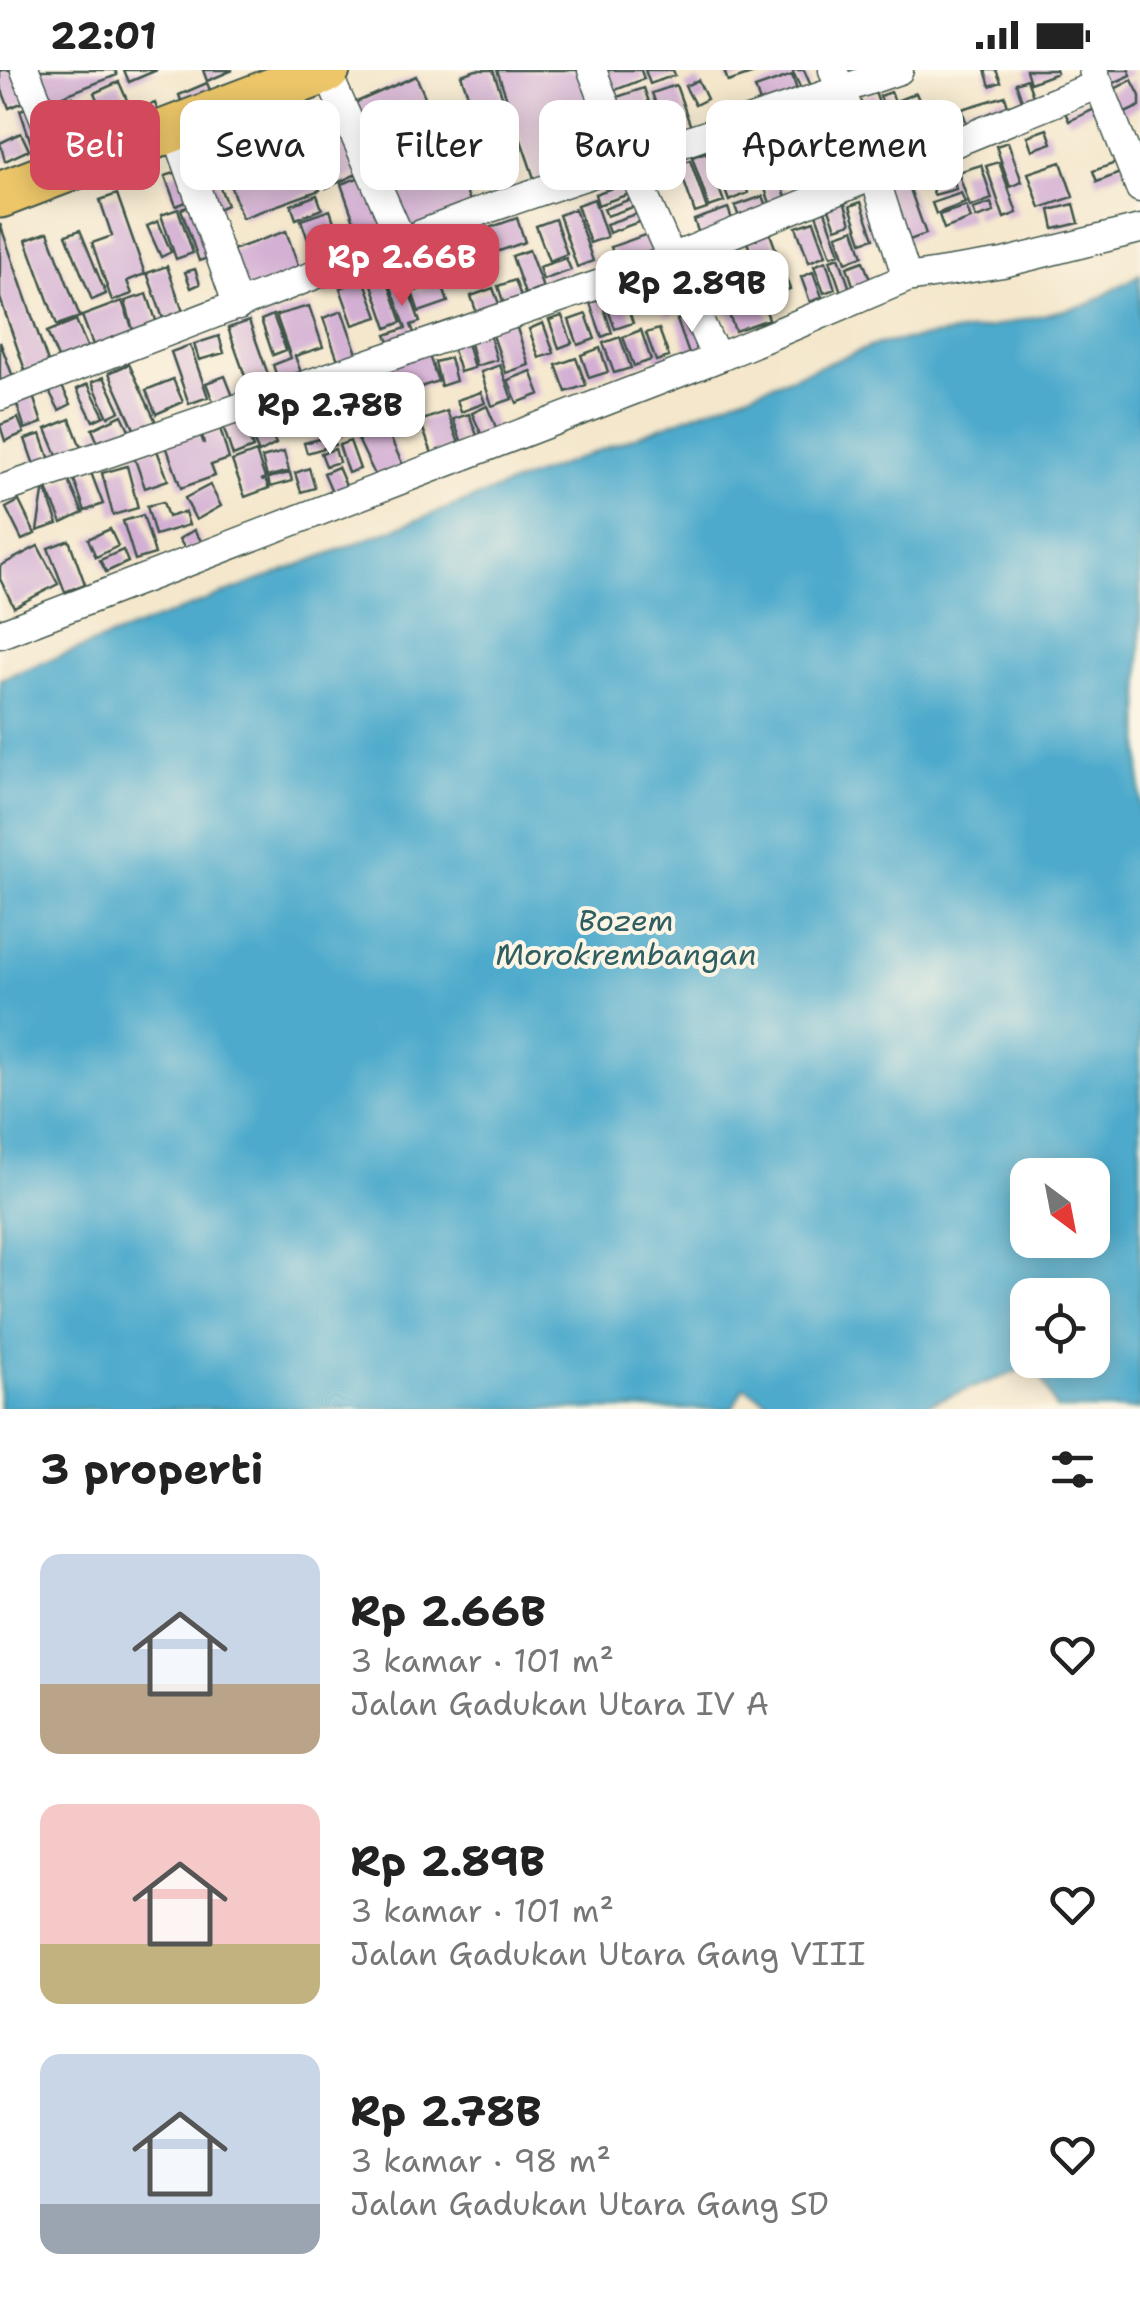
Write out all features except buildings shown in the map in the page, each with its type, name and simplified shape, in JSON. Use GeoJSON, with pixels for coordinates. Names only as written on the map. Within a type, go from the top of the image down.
{"type":"FeatureCollection","features":[{"type":"Feature","properties":{"kind":"highway"},"geometry":{"type":"LineString","coordinates":[[160,134],[326,70]]}},
{"type":"Feature","properties":{"kind":"highway"},"geometry":{"type":"LineString","coordinates":[[0,195],[30,183]]}},
{"type":"Feature","properties":{"kind":"street"},"geometry":{"type":"LineString","coordinates":[[25,70],[37,100]]}},
{"type":"Feature","properties":{"kind":"street"},"geometry":{"type":"LineString","coordinates":[[326,70],[402,244]]}},
{"type":"Feature","properties":{"kind":"street"},"geometry":{"type":"LineString","coordinates":[[592,70],[604,100]]}},
{"type":"Feature","properties":{"kind":"street"},"geometry":{"type":"LineString","coordinates":[[686,138],[838,81],[899,70]]}},
{"type":"Feature","properties":{"kind":"street"},"geometry":{"type":"LineString","coordinates":[[963,136],[1096,77],[1140,188]]}},
{"type":"Feature","properties":{"kind":"street"},"geometry":{"type":"LineString","coordinates":[[175,128],[238,306]]}},
{"type":"Feature","properties":{"kind":"street"},"geometry":{"type":"LineString","coordinates":[[0,396],[542,190]]}},
{"type":"Feature","properties":{"kind":"street"},"geometry":{"type":"LineString","coordinates":[[642,190],[709,342],[720,357]]}},
{"type":"Feature","properties":{"kind":"street"},"geometry":{"type":"LineString","coordinates":[[0,490],[672,257],[837,190]]}},
{"type":"Feature","properties":{"kind":"street"},"geometry":{"type":"LineString","coordinates":[[879,190],[907,278]]}},
{"type":"Feature","properties":{"kind":"street"},"geometry":{"type":"LineString","coordinates":[[0,634],[720,357],[907,278],[1002,264],[1140,229]]}},
{"type":"Feature","properties":{"kind":"water","name":"Bozem Morokrembangan"},"geometry":{"type":"Polygon","coordinates":[[[1140,274],[1140,1409],[1056,1409],[1041,1378],[1110,1378],[1110,1278],[1010,1278],[1010,1374],[914,1409],[780,1409],[744,1387],[732,1409],[0,1409],[0,679],[878,344],[988,328],[1089,304],[1140,274]]]}}]}
